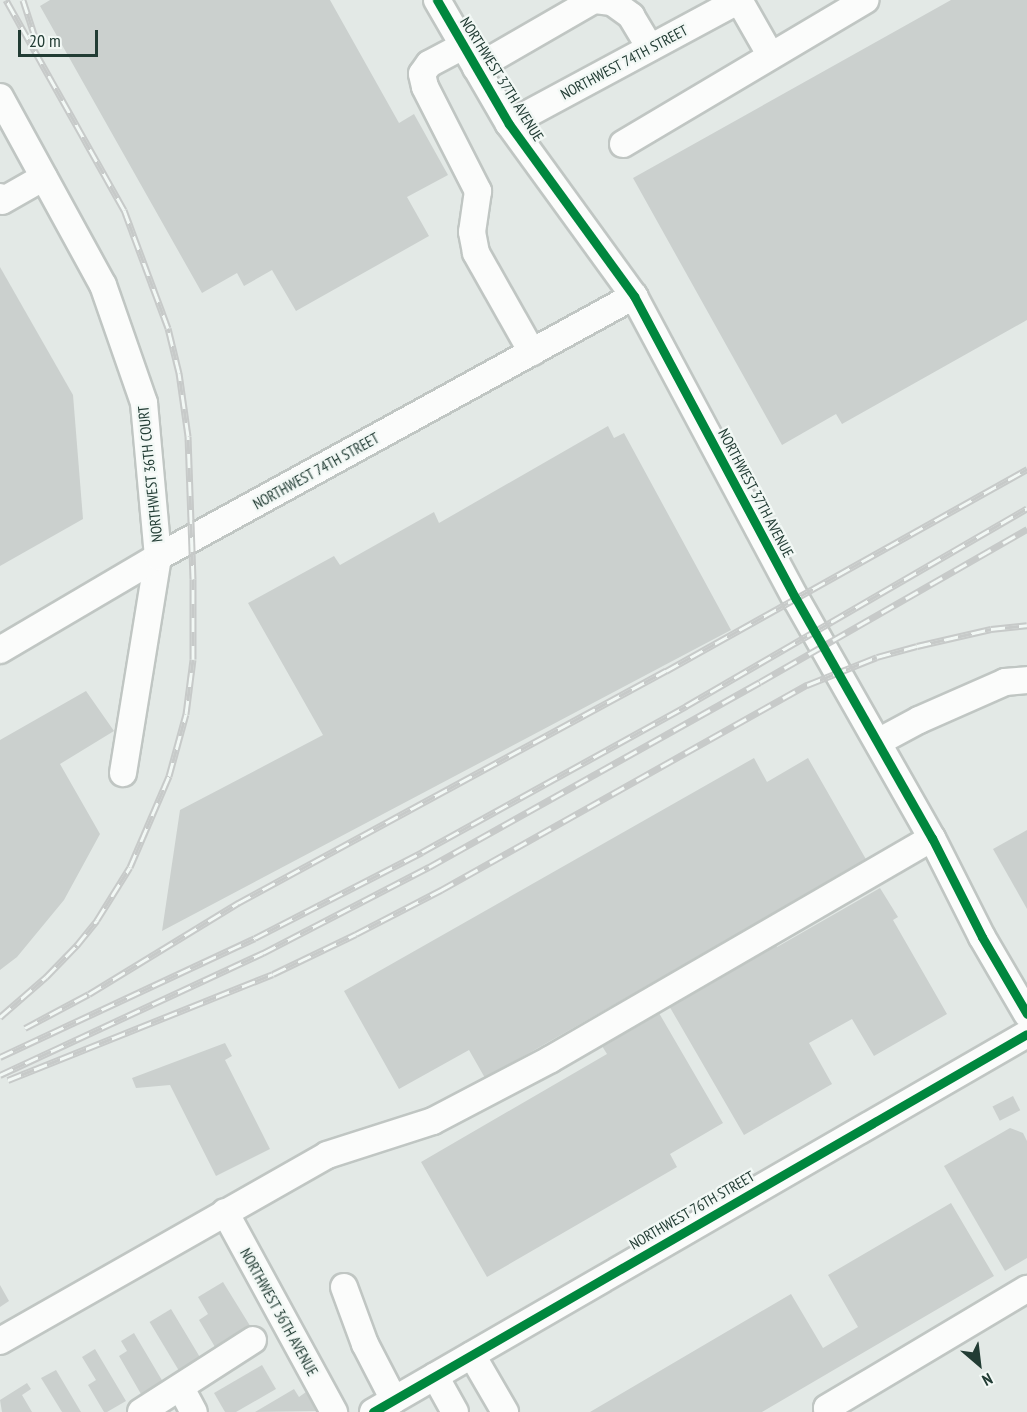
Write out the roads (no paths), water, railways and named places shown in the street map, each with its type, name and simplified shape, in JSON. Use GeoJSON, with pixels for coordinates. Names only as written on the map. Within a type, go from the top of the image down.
{"type":"FeatureCollection","features":[{"type":"Feature","properties":{"kind":"street","name":"NORTHWEST 37TH AVENUE"},"geometry":{"type":"LineString","coordinates":[[437,0],[509,124],[634,296],[796,599],[879,742],[932,838],[982,937],[1027,1014]]}},
{"type":"Feature","properties":{"kind":"street"},"geometry":{"type":"LineString","coordinates":[[476,68],[595,0],[612,2],[631,16],[650,48]]}},
{"type":"Feature","properties":{"kind":"street"},"geometry":{"type":"LineString","coordinates":[[739,0],[771,56]]}},
{"type":"Feature","properties":{"kind":"street","name":"NORTHWEST 74TH STREET"},"geometry":{"type":"LineString","coordinates":[[509,124],[739,0]]}},
{"type":"Feature","properties":{"kind":"street"},"geometry":{"type":"LineString","coordinates":[[622,144],[866,0]]}},
{"type":"Feature","properties":{"kind":"street"},"geometry":{"type":"LineString","coordinates":[[463,46],[429,64],[422,74],[424,87],[478,191],[472,232],[476,254],[532,352]]}},
{"type":"Feature","properties":{"kind":"street","name":"NORTHWEST 36TH COURT"},"geometry":{"type":"LineString","coordinates":[[0,96],[103,285],[144,403],[158,557],[123,773]]}},
{"type":"Feature","properties":{"kind":"street"},"geometry":{"type":"LineString","coordinates":[[0,197],[2,201],[44,177]]}},
{"type":"Feature","properties":{"kind":"street","name":"NORTHWEST 74TH STREET"},"geometry":{"type":"LineString","coordinates":[[0,650],[158,557],[634,296]]}},
{"type":"Feature","properties":{"kind":"street"},"geometry":{"type":"LineString","coordinates":[[879,742],[919,720],[1005,682],[1027,681]]}},
{"type":"Feature","properties":{"kind":"street"},"geometry":{"type":"LineString","coordinates":[[0,1341],[327,1155],[443,1116],[551,1059],[932,838]]}},
{"type":"Feature","properties":{"kind":"street","name":"NORTHWEST 76TH STREET"},"geometry":{"type":"LineString","coordinates":[[383,1406],[1027,1034]]}},
{"type":"Feature","properties":{"kind":"street","name":"NORTHWEST 36TH AVENUE"},"geometry":{"type":"LineString","coordinates":[[225,1212],[334,1412]]}},
{"type":"Feature","properties":{"kind":"street"},"geometry":{"type":"LineString","coordinates":[[344,1287],[383,1406]]}},
{"type":"Feature","properties":{"kind":"street"},"geometry":{"type":"LineString","coordinates":[[829,1412],[827,1408],[1027,1289]]}},
{"type":"Feature","properties":{"kind":"street"},"geometry":{"type":"LineString","coordinates":[[141,1412],[253,1340]]}},
{"type":"Feature","properties":{"kind":"street"},"geometry":{"type":"LineString","coordinates":[[472,1354],[505,1412]]}},
{"type":"Feature","properties":{"kind":"street"},"geometry":{"type":"LineString","coordinates":[[435,1376],[454,1412]]}},
{"type":"Feature","properties":{"kind":"street"},"geometry":{"type":"LineString","coordinates":[[181,1388],[195,1412]]}},
{"type":"Feature","properties":{"kind":"railway"},"geometry":{"type":"LineString","coordinates":[[0,1017],[46,977],[77,945],[97,920],[130,867],[169,776],[186,714],[193,659],[188,436],[179,373],[168,328],[124,210],[6,0]]}},
{"type":"Feature","properties":{"kind":"railway"},"geometry":{"type":"LineString","coordinates":[[23,0],[35,37]]}},
{"type":"Feature","properties":{"kind":"railway"},"geometry":{"type":"LineString","coordinates":[[25,1028],[89,994],[238,903],[666,671],[1027,469]]}},
{"type":"Feature","properties":{"kind":"railway"},"geometry":{"type":"LineString","coordinates":[[0,1057],[255,938],[422,852],[686,706],[1027,508]]}},
{"type":"Feature","properties":{"kind":"railway"},"geometry":{"type":"LineString","coordinates":[[0,1075],[263,953],[429,867],[760,682],[1027,529]]}},
{"type":"Feature","properties":{"kind":"railway"},"geometry":{"type":"LineString","coordinates":[[8,1080],[273,974],[356,934],[441,890],[807,685],[877,657],[917,646],[991,629],[1027,625]]}}]}
